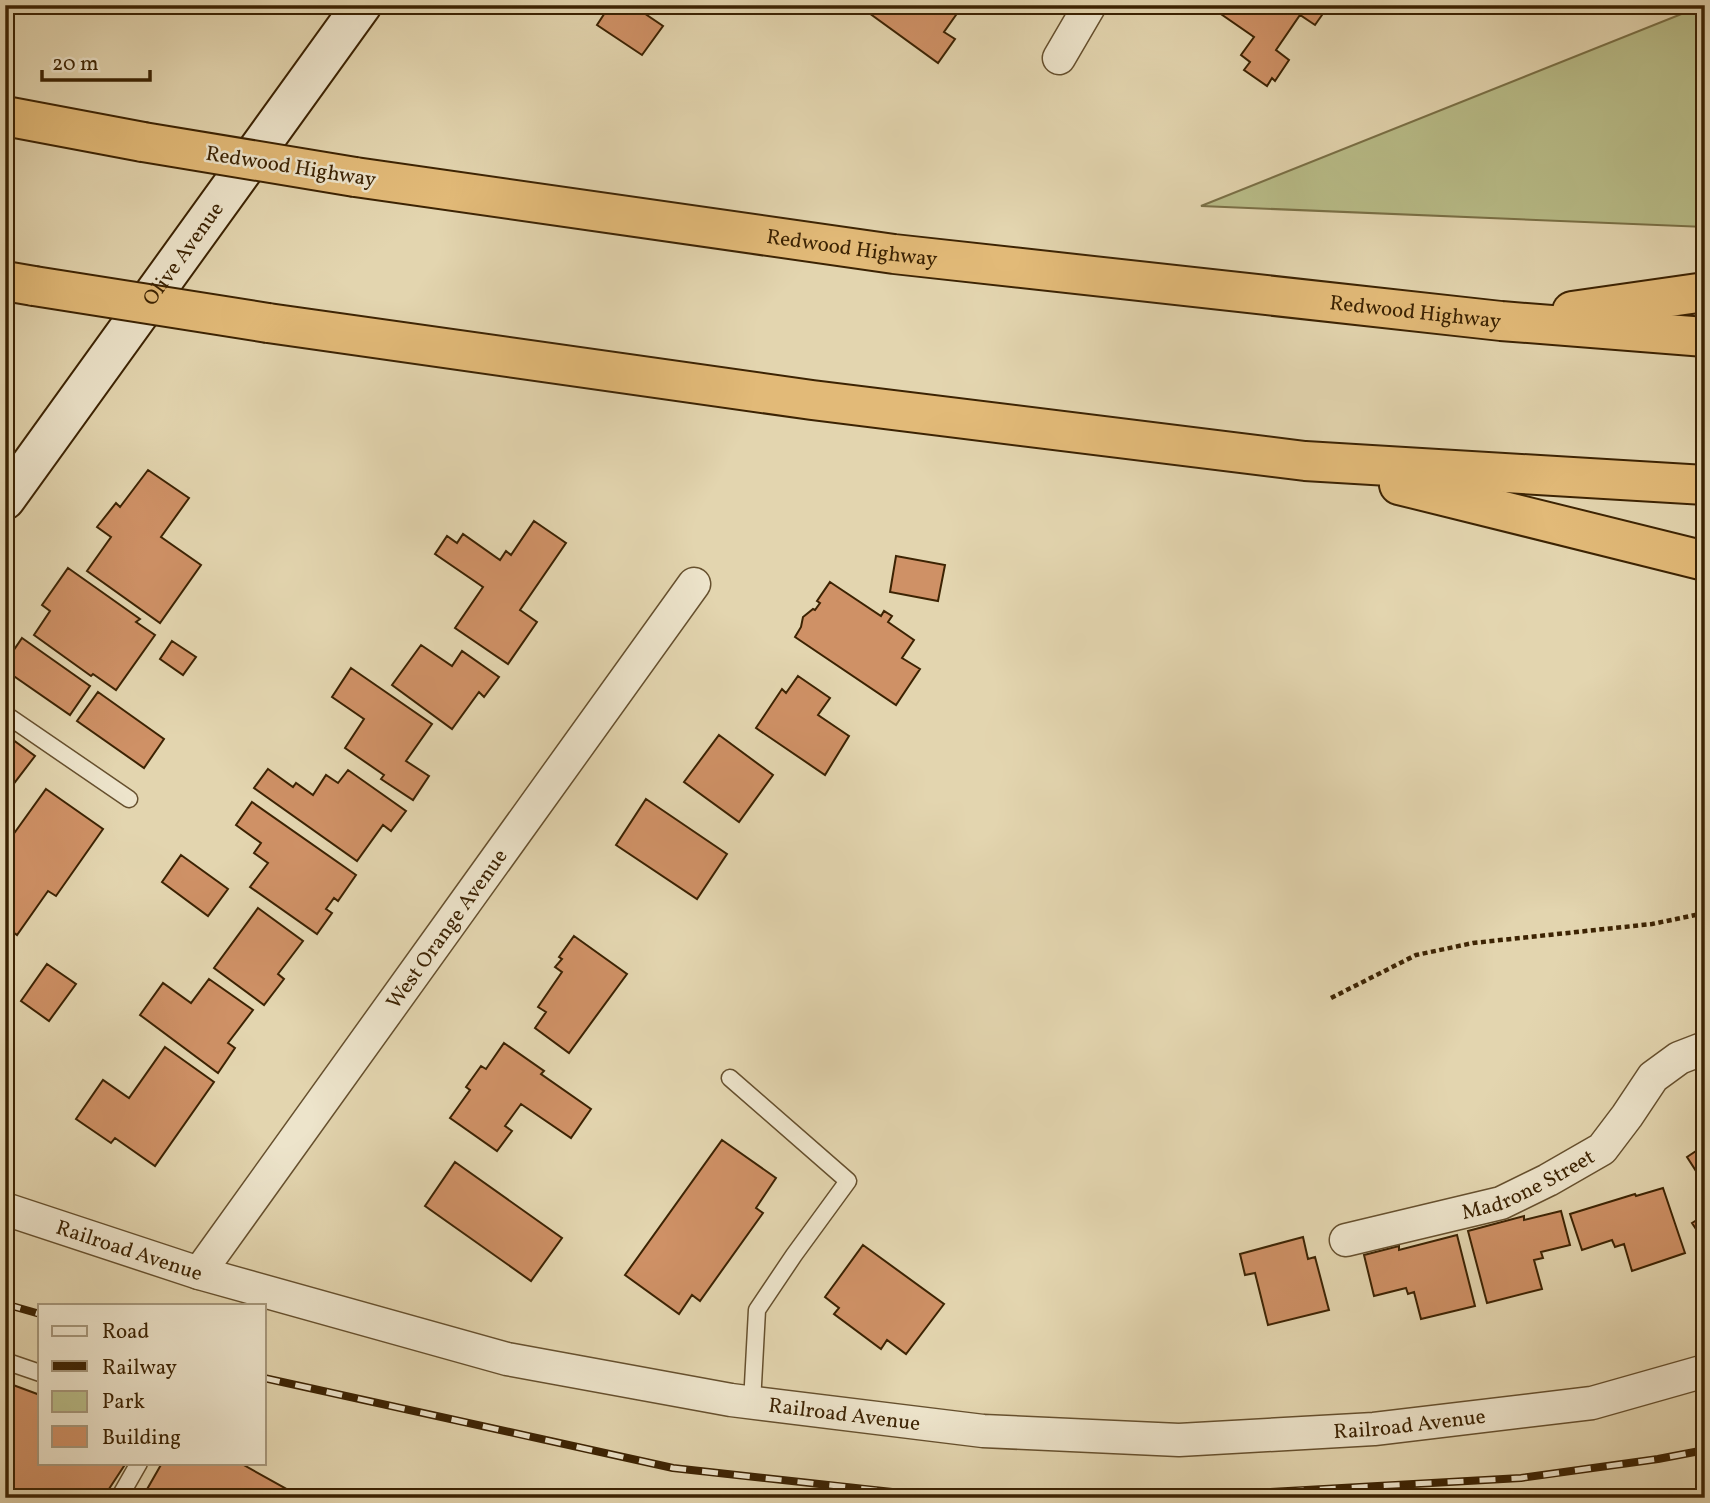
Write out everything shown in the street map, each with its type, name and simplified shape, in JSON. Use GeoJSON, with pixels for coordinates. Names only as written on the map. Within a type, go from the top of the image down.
{"type":"FeatureCollection","features":[{"type":"Feature","properties":{"kind":"highway","name":"Redwood Highway"},"geometry":{"type":"LineString","coordinates":[[5,116],[355,177],[894,254],[1501,321],[1705,337]]}},
{"type":"Feature","properties":{"kind":"highway"},"geometry":{"type":"LineString","coordinates":[[19,284],[268,323],[811,400],[1306,461],[1705,485]]}},
{"type":"Feature","properties":{"kind":"highway"},"geometry":{"type":"LineString","coordinates":[[1501,321],[1705,292]]}},
{"type":"Feature","properties":{"kind":"highway"},"geometry":{"type":"LineString","coordinates":[[1306,461],[1705,561]]}},
{"type":"Feature","properties":{"kind":"street","name":"Olive Avenue"},"geometry":{"type":"LineString","coordinates":[[5,500],[362,5]]}},
{"type":"Feature","properties":{"kind":"street"},"geometry":{"type":"LineString","coordinates":[[1059,58],[1090,5]]}},
{"type":"Feature","properties":{"kind":"street","name":"West Orange Avenue"},"geometry":{"type":"LineString","coordinates":[[199,1273],[694,584]]}},
{"type":"Feature","properties":{"kind":"street","name":"Madrone Street"},"geometry":{"type":"LineString","coordinates":[[1346,1240],[1501,1203],[1548,1180],[1602,1149],[1653,1077],[1679,1058],[1705,1048]]}},
{"type":"Feature","properties":{"kind":"street","name":"Railroad Avenue"},"geometry":{"type":"LineString","coordinates":[[5,1209],[199,1273],[506,1359],[752,1403],[983,1430],[1179,1440],[1374,1429],[1592,1403],[1705,1371]]}},
{"type":"Feature","properties":{"kind":"lane"},"geometry":{"type":"LineString","coordinates":[[5,714],[129,799]]}},
{"type":"Feature","properties":{"kind":"lane"},"geometry":{"type":"LineString","coordinates":[[730,1078],[848,1181],[757,1310],[752,1403]]}},
{"type":"Feature","properties":{"kind":"lane"},"geometry":{"type":"LineString","coordinates":[[5,1361],[38,1372]]}},
{"type":"Feature","properties":{"kind":"lane"},"geometry":{"type":"LineString","coordinates":[[119,1498],[138,1464]]}},
{"type":"Feature","properties":{"kind":"path"},"geometry":{"type":"LineString","coordinates":[[1331,998],[1416,955],[1473,943],[1652,924],[1705,913]]}},
{"type":"Feature","properties":{"kind":"green space"},"geometry":{"type":"Polygon","coordinates":[[[1704,5],[1705,227],[1201,206],[1704,5]]]}},
{"type":"Feature","properties":{"kind":"building"},"geometry":{"type":"Polygon","coordinates":[[[610,5],[632,5],[663,26],[642,55],[597,25],[610,5]]]}},
{"type":"Feature","properties":{"kind":"building"},"geometry":{"type":"Polygon","coordinates":[[[858,5],[963,5],[944,32],[955,39],[938,63],[858,5]]]}},
{"type":"Feature","properties":{"kind":"building"},"geometry":{"type":"Polygon","coordinates":[[[1223,5],[1329,5],[1315,25],[1300,15],[1276,50],[1289,60],[1275,81],[1272,78],[1267,86],[1244,70],[1250,62],[1241,55],[1254,37],[1218,12],[1223,5]]]}},
{"type":"Feature","properties":{"kind":"building"},"geometry":{"type":"Polygon","coordinates":[[[148,470],[189,498],[161,537],[201,565],[160,623],[87,571],[111,537],[97,527],[116,503],[120,507],[148,470]]]}},
{"type":"Feature","properties":{"kind":"building"},"geometry":{"type":"Polygon","coordinates":[[[534,521],[566,543],[520,610],[537,622],[508,664],[455,628],[483,587],[435,554],[447,536],[457,543],[463,534],[500,560],[506,551],[511,555],[534,521]]]}},
{"type":"Feature","properties":{"kind":"building"},"geometry":{"type":"Polygon","coordinates":[[[896,556],[945,565],[938,601],[890,592],[896,556]]]}},
{"type":"Feature","properties":{"kind":"building"},"geometry":{"type":"Polygon","coordinates":[[[68,568],[140,619],[136,622],[155,635],[116,690],[93,674],[91,676],[34,635],[50,611],[42,605],[68,568]]]}},
{"type":"Feature","properties":{"kind":"building"},"geometry":{"type":"Polygon","coordinates":[[[830,582],[881,616],[884,611],[892,616],[888,622],[914,640],[902,658],[920,669],[896,705],[795,637],[803,617],[815,610],[820,603],[817,601],[830,582]]]}},
{"type":"Feature","properties":{"kind":"building"},"geometry":{"type":"Polygon","coordinates":[[[22,638],[90,686],[70,715],[5,670],[5,663],[22,638]]]}},
{"type":"Feature","properties":{"kind":"building"},"geometry":{"type":"Polygon","coordinates":[[[172,641],[196,657],[183,675],[160,659],[172,641]]]}},
{"type":"Feature","properties":{"kind":"building"},"geometry":{"type":"Polygon","coordinates":[[[421,645],[452,666],[462,651],[499,677],[484,697],[479,692],[452,729],[392,685],[421,645]]]}},
{"type":"Feature","properties":{"kind":"building"},"geometry":{"type":"Polygon","coordinates":[[[351,668],[432,724],[406,761],[429,776],[413,800],[381,779],[384,775],[345,748],[364,719],[332,697],[351,668]]]}},
{"type":"Feature","properties":{"kind":"building"},"geometry":{"type":"Polygon","coordinates":[[[798,676],[830,698],[818,715],[849,736],[825,775],[756,728],[782,689],[786,693],[798,676]]]}},
{"type":"Feature","properties":{"kind":"building"},"geometry":{"type":"Polygon","coordinates":[[[98,692],[164,739],[144,768],[77,721],[98,692]]]}},
{"type":"Feature","properties":{"kind":"building"},"geometry":{"type":"Polygon","coordinates":[[[5,734],[35,756],[12,786],[5,781],[5,734]]]}},
{"type":"Feature","properties":{"kind":"building"},"geometry":{"type":"Polygon","coordinates":[[[719,735],[773,775],[739,822],[684,782],[719,735]]]}},
{"type":"Feature","properties":{"kind":"building"},"geometry":{"type":"Polygon","coordinates":[[[268,769],[293,787],[296,783],[313,795],[326,775],[338,783],[348,770],[406,811],[391,831],[383,825],[357,861],[254,788],[268,769]]]}},
{"type":"Feature","properties":{"kind":"building"},"geometry":{"type":"Polygon","coordinates":[[[46,789],[103,829],[56,896],[48,891],[17,935],[5,926],[5,846],[46,789]]]}},
{"type":"Feature","properties":{"kind":"building"},"geometry":{"type":"Polygon","coordinates":[[[646,799],[727,854],[697,899],[616,845],[646,799]]]}},
{"type":"Feature","properties":{"kind":"building"},"geometry":{"type":"Polygon","coordinates":[[[252,802],[356,875],[338,901],[334,898],[326,909],[332,913],[317,934],[250,887],[268,863],[254,853],[261,843],[236,825],[252,802]]]}},
{"type":"Feature","properties":{"kind":"building"},"geometry":{"type":"Polygon","coordinates":[[[181,855],[228,889],[208,916],[162,882],[181,855]]]}},
{"type":"Feature","properties":{"kind":"building"},"geometry":{"type":"Polygon","coordinates":[[[258,908],[303,941],[278,974],[284,979],[264,1005],[214,968],[258,908]]]}},
{"type":"Feature","properties":{"kind":"building"},"geometry":{"type":"Polygon","coordinates":[[[574,936],[627,974],[569,1053],[535,1028],[546,1012],[538,1007],[562,972],[555,967],[562,959],[559,957],[574,936]]]}},
{"type":"Feature","properties":{"kind":"building"},"geometry":{"type":"Polygon","coordinates":[[[47,964],[76,984],[49,1021],[21,1001],[47,964]]]}},
{"type":"Feature","properties":{"kind":"building"},"geometry":{"type":"Polygon","coordinates":[[[209,979],[253,1010],[228,1043],[235,1048],[218,1073],[140,1015],[163,983],[191,1003],[209,979]]]}},
{"type":"Feature","properties":{"kind":"building"},"geometry":{"type":"Polygon","coordinates":[[[504,1043],[544,1071],[541,1074],[591,1109],[571,1138],[521,1104],[505,1126],[512,1131],[497,1151],[450,1118],[470,1090],[466,1087],[481,1066],[486,1069],[504,1043]]]}},
{"type":"Feature","properties":{"kind":"building"},"geometry":{"type":"Polygon","coordinates":[[[165,1047],[214,1082],[155,1166],[115,1138],[111,1143],[76,1119],[103,1080],[129,1098],[165,1047]]]}},
{"type":"Feature","properties":{"kind":"building"},"geometry":{"type":"Polygon","coordinates":[[[722,1140],[776,1178],[756,1208],[763,1213],[700,1301],[692,1295],[679,1314],[625,1275],[722,1140]]]}},
{"type":"Feature","properties":{"kind":"building"},"geometry":{"type":"Polygon","coordinates":[[[1705,1145],[1705,1185],[1687,1157],[1705,1145]]]}},
{"type":"Feature","properties":{"kind":"building"},"geometry":{"type":"Polygon","coordinates":[[[455,1162],[562,1238],[531,1281],[425,1206],[455,1162]]]}},
{"type":"Feature","properties":{"kind":"building"},"geometry":{"type":"Polygon","coordinates":[[[1663,1188],[1685,1253],[1632,1271],[1624,1244],[1615,1247],[1612,1240],[1582,1250],[1570,1214],[1663,1188]]]}},
{"type":"Feature","properties":{"kind":"building"},"geometry":{"type":"Polygon","coordinates":[[[1561,1211],[1570,1245],[1541,1252],[1543,1258],[1534,1260],[1542,1289],[1487,1303],[1468,1231],[1524,1216],[1524,1220],[1561,1211]]]}},
{"type":"Feature","properties":{"kind":"building"},"geometry":{"type":"Polygon","coordinates":[[[1705,1215],[1705,1235],[1700,1235],[1692,1223],[1705,1215]]]}},
{"type":"Feature","properties":{"kind":"building"},"geometry":{"type":"Polygon","coordinates":[[[1457,1235],[1475,1306],[1421,1319],[1414,1292],[1408,1294],[1406,1288],[1374,1296],[1364,1255],[1399,1246],[1399,1250],[1457,1235]]]}},
{"type":"Feature","properties":{"kind":"building"},"geometry":{"type":"Polygon","coordinates":[[[1303,1237],[1308,1259],[1315,1257],[1329,1310],[1268,1325],[1255,1273],[1245,1275],[1240,1254],[1303,1237]]]}},
{"type":"Feature","properties":{"kind":"building"},"geometry":{"type":"Polygon","coordinates":[[[863,1245],[944,1304],[906,1354],[887,1340],[881,1349],[834,1314],[839,1308],[825,1297],[863,1245]]]}},
{"type":"Feature","properties":{"kind":"building"},"geometry":{"type":"Polygon","coordinates":[[[5,1382],[38,1394],[38,1464],[125,1464],[103,1498],[5,1498],[5,1382]]]}},
{"type":"Feature","properties":{"kind":"building"},"geometry":{"type":"Polygon","coordinates":[[[161,1464],[242,1464],[290,1491],[286,1498],[142,1498],[161,1464]]]}},
{"type":"Feature","properties":{"kind":"railway"},"geometry":{"type":"LineString","coordinates":[[5,1304],[38,1313]]}},
{"type":"Feature","properties":{"kind":"railway"},"geometry":{"type":"LineString","coordinates":[[266,1378],[673,1468],[938,1497],[1017,1498]]}},
{"type":"Feature","properties":{"kind":"railway"},"geometry":{"type":"LineString","coordinates":[[1160,1498],[1521,1478],[1705,1450]]}}]}
